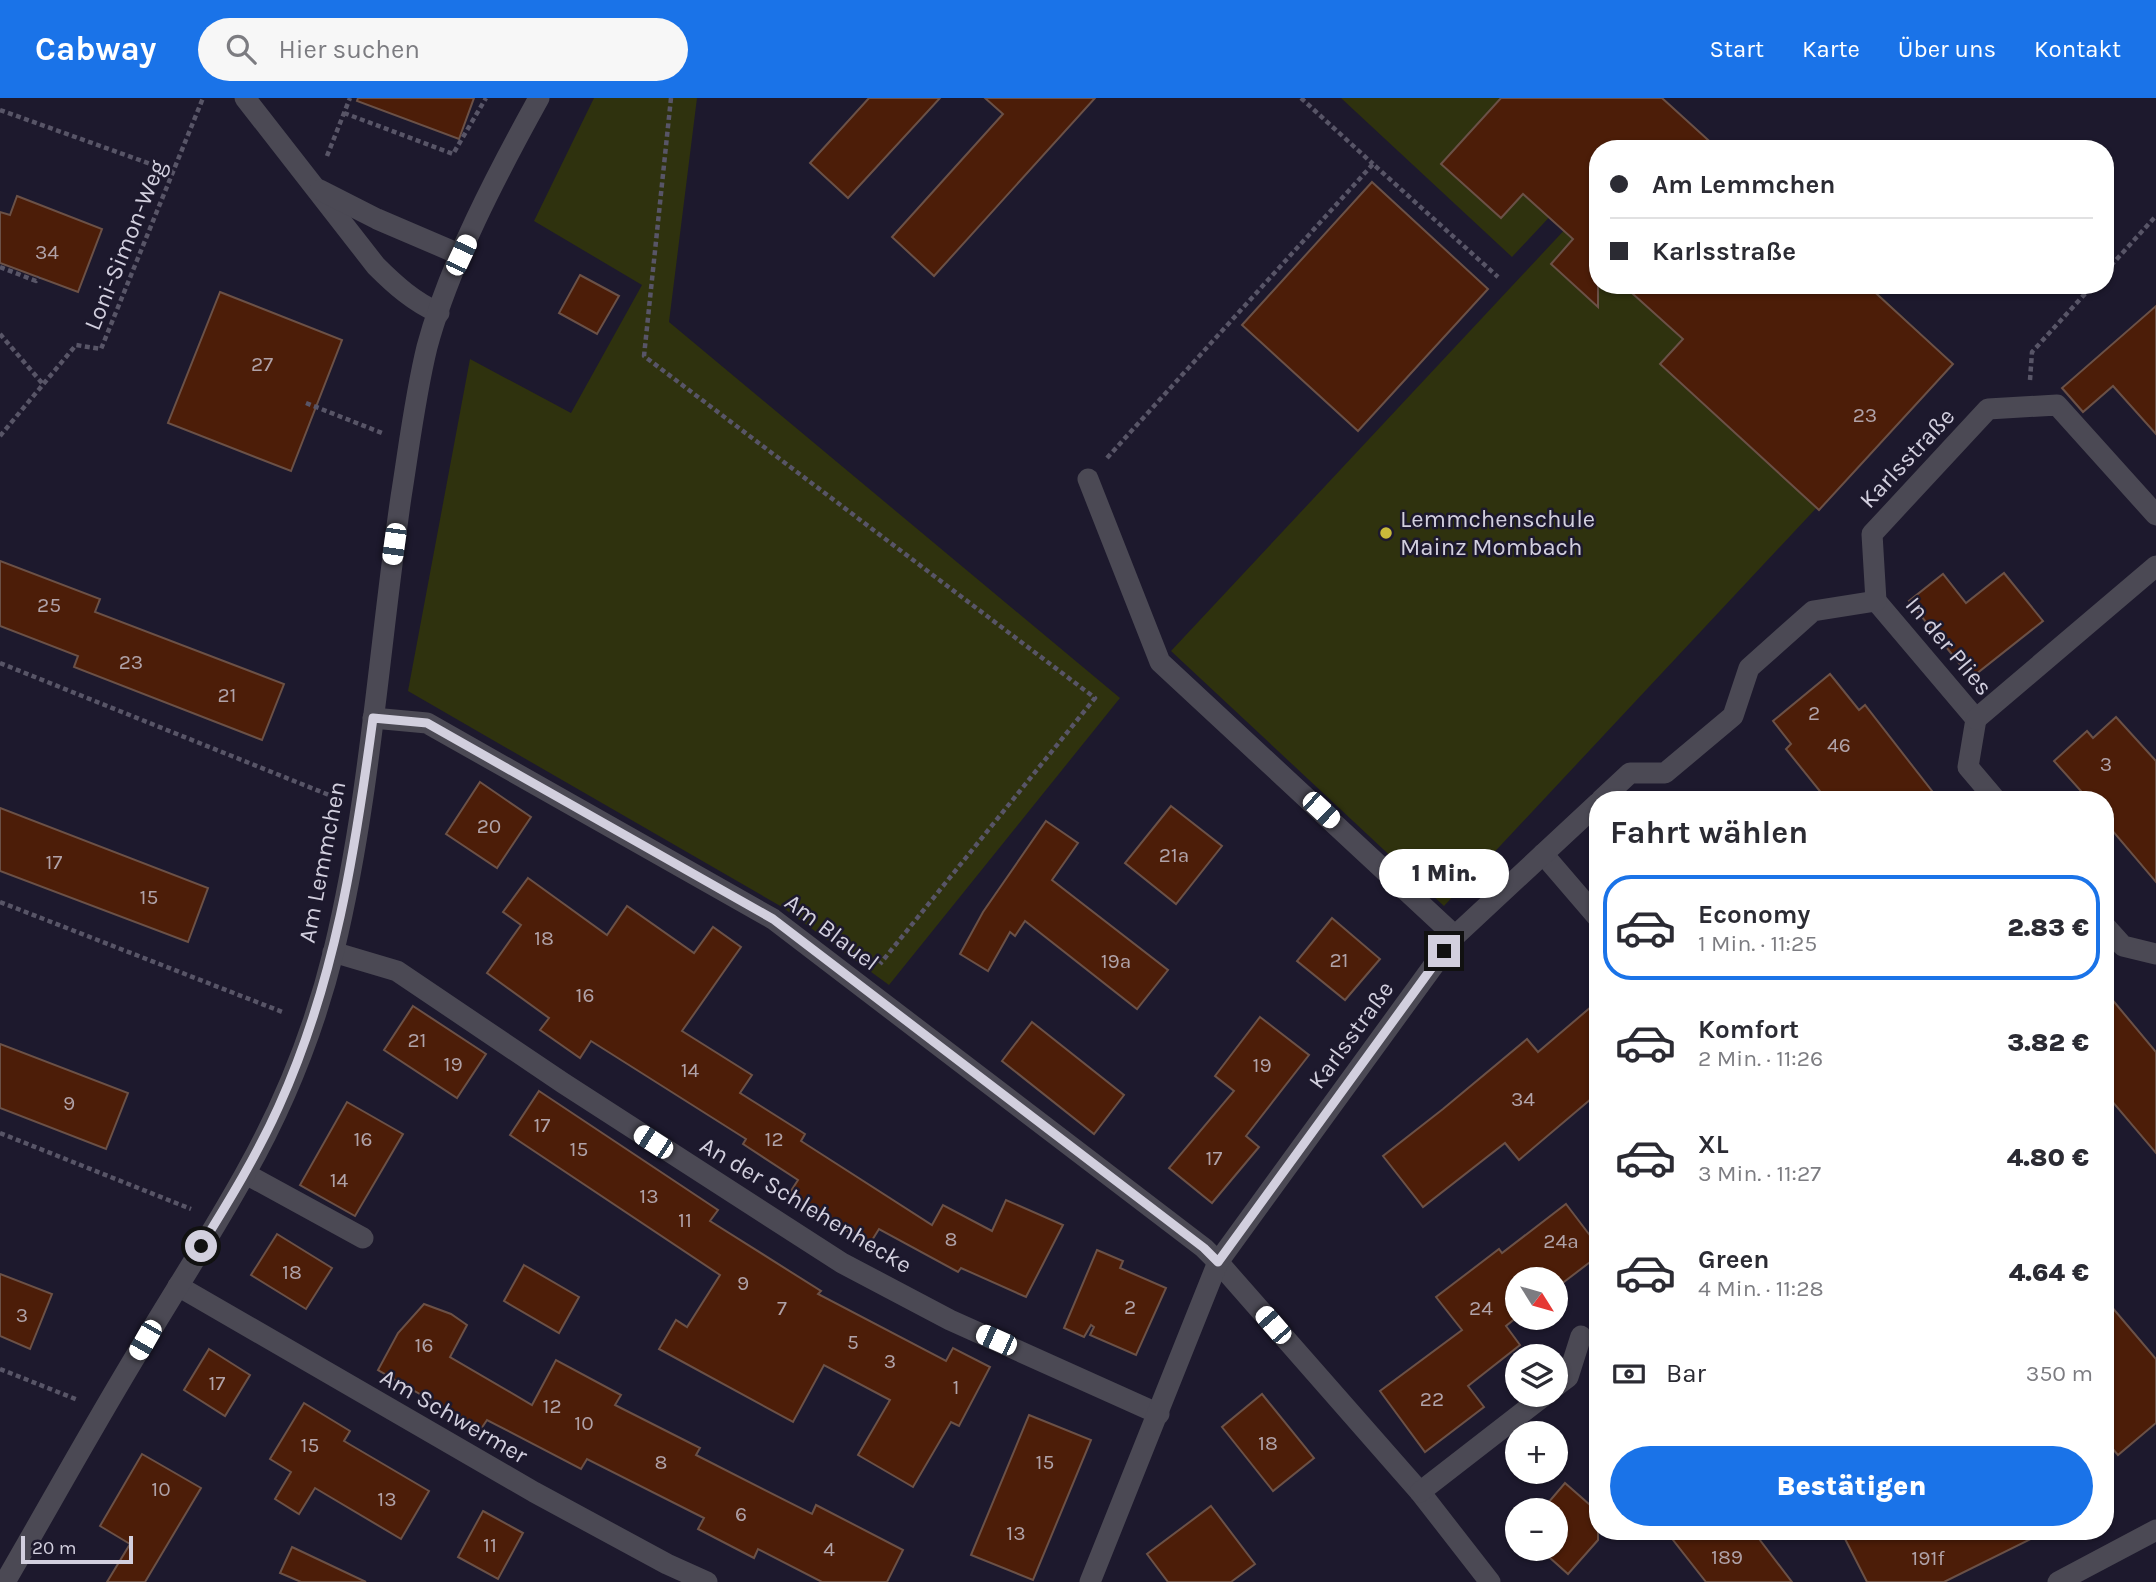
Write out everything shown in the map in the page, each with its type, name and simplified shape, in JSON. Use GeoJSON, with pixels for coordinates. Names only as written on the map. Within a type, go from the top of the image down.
{"type":"FeatureCollection","features":[{"type":"Feature","properties":{"kind":"street"},"geometry":{"type":"LineString","coordinates":[[245,98],[376,266],[422,306],[439,313]]}},
{"type":"Feature","properties":{"kind":"street","name":"Am Lemmchen"},"geometry":{"type":"LineString","coordinates":[[5,1582],[246,1174],[284,1094],[303,1046],[333,952],[358,829],[391,567],[428,346],[461,255],[539,98]]}},
{"type":"Feature","properties":{"kind":"street"},"geometry":{"type":"LineString","coordinates":[[315,187],[377,219],[461,255]]}},
{"type":"Feature","properties":{"kind":"street","name":"Karlsstraße"},"geometry":{"type":"LineString","coordinates":[[1611,791],[1630,773],[1665,773],[1732,716],[1749,668],[1813,611],[1876,601],[1872,534],[1988,409],[2057,405],[2156,515]]}},
{"type":"Feature","properties":{"kind":"street"},"geometry":{"type":"LineString","coordinates":[[1088,479],[1160,662],[1455,936]]}},
{"type":"Feature","properties":{"kind":"street"},"geometry":{"type":"LineString","coordinates":[[1976,719],[2156,566]]}},
{"type":"Feature","properties":{"kind":"street","name":"In der Plies"},"geometry":{"type":"LineString","coordinates":[[1876,601],[1976,719],[1968,768],[1988,791]]}},
{"type":"Feature","properties":{"kind":"street","name":"Am Blauel"},"geometry":{"type":"LineString","coordinates":[[373,718],[427,723],[773,919],[1193,1240],[1218,1262]]}},
{"type":"Feature","properties":{"kind":"street","name":"Karlsstraße"},"geometry":{"type":"LineString","coordinates":[[1090,1582],[1218,1262],[1455,936],[1589,812]]}},
{"type":"Feature","properties":{"kind":"street"},"geometry":{"type":"LineString","coordinates":[[1543,853],[1589,907]]}},
{"type":"Feature","properties":{"kind":"street"},"geometry":{"type":"LineString","coordinates":[[2114,936],[2123,946],[2156,954]]}},
{"type":"Feature","properties":{"kind":"street","name":"An der Schlehenhecke"},"geometry":{"type":"LineString","coordinates":[[333,952],[397,971],[597,1105],[842,1263],[950,1320],[1158,1413]]}},
{"type":"Feature","properties":{"kind":"street"},"geometry":{"type":"LineString","coordinates":[[246,1174],[363,1238]]}},
{"type":"Feature","properties":{"kind":"street"},"geometry":{"type":"LineString","coordinates":[[1218,1262],[1420,1492],[1490,1582]]}},
{"type":"Feature","properties":{"kind":"street","name":"Am Schwermer"},"geometry":{"type":"LineString","coordinates":[[178,1286],[534,1492],[667,1564],[707,1582]]}},
{"type":"Feature","properties":{"kind":"street"},"geometry":{"type":"LineString","coordinates":[[1568,1377],[1581,1336]]}},
{"type":"Feature","properties":{"kind":"street"},"geometry":{"type":"LineString","coordinates":[[1420,1492],[1530,1407]]}},
{"type":"Feature","properties":{"kind":"street"},"geometry":{"type":"LineString","coordinates":[[2058,1582],[2156,1530]]}},
{"type":"Feature","properties":{"kind":"path","name":"Loni-Simon-Weg"},"geometry":{"type":"LineString","coordinates":[[0,436],[76,345],[101,349],[203,98]]}},
{"type":"Feature","properties":{"kind":"path"},"geometry":{"type":"LineString","coordinates":[[315,187],[350,98]]}},
{"type":"Feature","properties":{"kind":"path"},"geometry":{"type":"LineString","coordinates":[[344,113],[453,154],[486,98]]}},
{"type":"Feature","properties":{"kind":"path"},"geometry":{"type":"LineString","coordinates":[[671,98],[643,356],[1096,698],[862,986]]}},
{"type":"Feature","properties":{"kind":"path"},"geometry":{"type":"LineString","coordinates":[[1301,98],[1498,277]]}},
{"type":"Feature","properties":{"kind":"path"},"geometry":{"type":"LineString","coordinates":[[0,110],[173,172]]}},
{"type":"Feature","properties":{"kind":"path"},"geometry":{"type":"LineString","coordinates":[[1088,479],[1373,164]]}},
{"type":"Feature","properties":{"kind":"path"},"geometry":{"type":"LineString","coordinates":[[2114,262],[2156,216]]}},
{"type":"Feature","properties":{"kind":"path"},"geometry":{"type":"LineString","coordinates":[[0,267],[36,281],[39,277]]}},
{"type":"Feature","properties":{"kind":"path"},"geometry":{"type":"LineString","coordinates":[[2028,407],[2032,352],[2085,294]]}},
{"type":"Feature","properties":{"kind":"path"},"geometry":{"type":"LineString","coordinates":[[0,334],[42,383]]}},
{"type":"Feature","properties":{"kind":"path"},"geometry":{"type":"LineString","coordinates":[[306,403],[389,436]]}},
{"type":"Feature","properties":{"kind":"path"},"geometry":{"type":"LineString","coordinates":[[0,663],[342,799]]}},
{"type":"Feature","properties":{"kind":"path"},"geometry":{"type":"LineString","coordinates":[[0,902],[289,1014]]}},
{"type":"Feature","properties":{"kind":"path"},"geometry":{"type":"LineString","coordinates":[[0,1133],[195,1211]]}},
{"type":"Feature","properties":{"kind":"path"},"geometry":{"type":"LineString","coordinates":[[0,1369],[82,1401]]}},
{"type":"Feature","properties":{"kind":"green space"},"geometry":{"type":"Polygon","coordinates":[[[594,98],[697,98],[669,322],[1120,698],[889,985],[782,907],[408,691],[470,359],[571,413],[642,285],[534,221],[594,98]]]}},
{"type":"Feature","properties":{"kind":"green space"},"geometry":{"type":"Polygon","coordinates":[[[1341,98],[1660,98],[1609,140],[1589,140],[1589,175],[1512,257],[1341,98]]]}},
{"type":"Feature","properties":{"kind":"green space"},"geometry":{"type":"Polygon","coordinates":[[[1589,204],[1589,294],[1879,294],[1952,363],[1444,906],[1171,651],[1589,204]]]}},
{"type":"Feature","properties":{"kind":"building"},"geometry":{"type":"Polygon","coordinates":[[[358,98],[474,98],[459,139],[357,101],[358,98]]]}},
{"type":"Feature","properties":{"kind":"building"},"geometry":{"type":"Polygon","coordinates":[[[869,98],[940,98],[848,198],[810,163],[869,98]]]}},
{"type":"Feature","properties":{"kind":"building"},"geometry":{"type":"Polygon","coordinates":[[[985,98],[1095,98],[934,276],[892,237],[1003,114],[985,98]]]}},
{"type":"Feature","properties":{"kind":"building"},"geometry":{"type":"Polygon","coordinates":[[[1501,98],[1662,98],[1708,140],[1589,140],[1589,294],[1598,294],[1598,307],[1551,264],[1573,239],[1523,194],[1501,218],[1441,164],[1501,98]]]}},
{"type":"Feature","properties":{"kind":"building"},"geometry":{"type":"Polygon","coordinates":[[[1372,182],[1488,289],[1358,431],[1242,325],[1372,182]]]}},
{"type":"Feature","properties":{"kind":"building"},"geometry":{"type":"Polygon","coordinates":[[[17,196],[102,229],[78,292],[0,263],[0,212],[10,215],[17,196]]]}},
{"type":"Feature","properties":{"kind":"building"},"geometry":{"type":"Polygon","coordinates":[[[580,275],[619,296],[597,334],[559,313],[580,275]]]}},
{"type":"Feature","properties":{"kind":"building"},"geometry":{"type":"Polygon","coordinates":[[[220,292],[342,340],[291,471],[168,423],[220,292]]]}},
{"type":"Feature","properties":{"kind":"building"},"geometry":{"type":"Polygon","coordinates":[[[1633,294],[1877,294],[1953,364],[1819,510],[1660,364],[1683,339],[1633,294]]]}},
{"type":"Feature","properties":{"kind":"building"},"geometry":{"type":"Polygon","coordinates":[[[2156,306],[2156,434],[2113,386],[2083,412],[2062,388],[2156,306]]]}},
{"type":"Feature","properties":{"kind":"building"},"geometry":{"type":"Polygon","coordinates":[[[0,561],[100,599],[95,612],[284,684],[262,740],[74,667],[78,656],[0,626],[0,561]]]}},
{"type":"Feature","properties":{"kind":"building"},"geometry":{"type":"Polygon","coordinates":[[[2004,573],[2043,621],[1971,678],[1909,601],[1943,574],[1966,603],[2004,573]]]}},
{"type":"Feature","properties":{"kind":"building"},"geometry":{"type":"Polygon","coordinates":[[[1830,674],[1859,710],[1865,705],[1932,791],[1820,791],[1786,749],[1791,744],[1773,721],[1830,674]]]}},
{"type":"Feature","properties":{"kind":"building"},"geometry":{"type":"Polygon","coordinates":[[[2116,717],[2156,761],[2156,882],[2114,833],[2114,791],[2081,791],[2054,761],[2087,731],[2093,738],[2116,717]]]}},
{"type":"Feature","properties":{"kind":"building"},"geometry":{"type":"Polygon","coordinates":[[[480,782],[531,817],[497,868],[446,834],[480,782]]]}},
{"type":"Feature","properties":{"kind":"building"},"geometry":{"type":"Polygon","coordinates":[[[1171,806],[1222,846],[1176,904],[1125,863],[1171,806]]]}},
{"type":"Feature","properties":{"kind":"building"},"geometry":{"type":"Polygon","coordinates":[[[0,808],[208,888],[188,942],[0,871],[0,808]]]}},
{"type":"Feature","properties":{"kind":"building"},"geometry":{"type":"Polygon","coordinates":[[[1046,821],[1078,843],[1052,880],[1168,970],[1137,1009],[1025,921],[1015,936],[1010,932],[988,971],[960,954],[983,912],[1046,821]]]}},
{"type":"Feature","properties":{"kind":"building"},"geometry":{"type":"Polygon","coordinates":[[[528,878],[607,935],[627,906],[694,953],[713,927],[741,947],[682,1031],[752,1075],[740,1093],[805,1134],[801,1141],[932,1225],[943,1205],[992,1231],[1006,1200],[1063,1225],[1026,1297],[961,1268],[958,1272],[879,1229],[869,1245],[789,1194],[798,1180],[743,1144],[746,1139],[591,1041],[580,1058],[540,1030],[549,1018],[487,973],[521,925],[503,912],[528,878]]]}},
{"type":"Feature","properties":{"kind":"building"},"geometry":{"type":"Polygon","coordinates":[[[1332,918],[1380,959],[1345,1000],[1297,961],[1332,918]]]}},
{"type":"Feature","properties":{"kind":"building"},"geometry":{"type":"Polygon","coordinates":[[[2114,1002],[2156,1052],[2156,1153],[2114,1104],[2114,1002]]]}},
{"type":"Feature","properties":{"kind":"building"},"geometry":{"type":"Polygon","coordinates":[[[413,1006],[486,1054],[457,1098],[384,1050],[413,1006]]]}},
{"type":"Feature","properties":{"kind":"building"},"geometry":{"type":"Polygon","coordinates":[[[1589,1009],[1589,1101],[1519,1160],[1505,1143],[1423,1207],[1383,1156],[1527,1039],[1538,1052],[1589,1009]]]}},
{"type":"Feature","properties":{"kind":"building"},"geometry":{"type":"Polygon","coordinates":[[[1260,1017],[1309,1055],[1246,1136],[1259,1147],[1212,1203],[1169,1168],[1234,1091],[1215,1076],[1260,1017]]]}},
{"type":"Feature","properties":{"kind":"building"},"geometry":{"type":"Polygon","coordinates":[[[1032,1022],[1124,1095],[1094,1134],[1002,1061],[1032,1022]]]}},
{"type":"Feature","properties":{"kind":"building"},"geometry":{"type":"Polygon","coordinates":[[[0,1044],[128,1093],[106,1149],[0,1108],[0,1044]]]}},
{"type":"Feature","properties":{"kind":"building"},"geometry":{"type":"Polygon","coordinates":[[[539,1091],[718,1210],[710,1221],[821,1291],[818,1294],[946,1361],[953,1348],[990,1367],[959,1426],[951,1422],[913,1487],[858,1455],[890,1400],[824,1365],[793,1422],[659,1349],[676,1320],[687,1327],[720,1275],[510,1135],[539,1091]]]}},
{"type":"Feature","properties":{"kind":"building"},"geometry":{"type":"Polygon","coordinates":[[[347,1102],[403,1134],[355,1216],[300,1185],[347,1102]]]}},
{"type":"Feature","properties":{"kind":"building"},"geometry":{"type":"Polygon","coordinates":[[[1566,1204],[1589,1234],[1589,1263],[1568,1279],[1568,1267],[1505,1267],[1505,1330],[1509,1330],[1519,1344],[1505,1344],[1505,1357],[1468,1386],[1484,1407],[1425,1452],[1380,1391],[1462,1330],[1436,1297],[1499,1249],[1502,1253],[1566,1204]]]}},
{"type":"Feature","properties":{"kind":"building"},"geometry":{"type":"Polygon","coordinates":[[[277,1234],[332,1268],[306,1309],[251,1275],[277,1234]]]}},
{"type":"Feature","properties":{"kind":"building"},"geometry":{"type":"Polygon","coordinates":[[[1097,1250],[1123,1261],[1120,1268],[1166,1288],[1136,1355],[1090,1335],[1094,1327],[1091,1325],[1084,1337],[1064,1328],[1097,1250]]]}},
{"type":"Feature","properties":{"kind":"building"},"geometry":{"type":"Polygon","coordinates":[[[524,1265],[579,1297],[559,1333],[504,1301],[524,1265]]]}},
{"type":"Feature","properties":{"kind":"building"},"geometry":{"type":"Polygon","coordinates":[[[0,1274],[52,1294],[30,1349],[0,1336],[0,1274]]]}},
{"type":"Feature","properties":{"kind":"building"},"geometry":{"type":"Polygon","coordinates":[[[424,1304],[451,1314],[467,1325],[450,1357],[532,1405],[556,1360],[621,1395],[615,1405],[700,1448],[696,1455],[812,1514],[816,1505],[903,1550],[887,1582],[822,1582],[758,1549],[754,1558],[698,1529],[704,1518],[587,1459],[581,1469],[487,1420],[481,1429],[378,1370],[398,1333],[424,1304]]]}},
{"type":"Feature","properties":{"kind":"building"},"geometry":{"type":"Polygon","coordinates":[[[2114,1310],[2156,1359],[2156,1423],[2118,1455],[2114,1450],[2114,1310]]]}},
{"type":"Feature","properties":{"kind":"building"},"geometry":{"type":"Polygon","coordinates":[[[209,1349],[250,1375],[225,1416],[184,1390],[209,1349]]]}},
{"type":"Feature","properties":{"kind":"building"},"geometry":{"type":"Polygon","coordinates":[[[1262,1394],[1314,1458],[1273,1491],[1222,1427],[1262,1394]]]}},
{"type":"Feature","properties":{"kind":"building"},"geometry":{"type":"Polygon","coordinates":[[[304,1403],[350,1431],[344,1441],[429,1491],[401,1539],[315,1488],[299,1514],[275,1499],[291,1472],[270,1459],[304,1403]]]}},
{"type":"Feature","properties":{"kind":"building"},"geometry":{"type":"Polygon","coordinates":[[[1029,1415],[1091,1440],[1033,1580],[971,1555],[1029,1415]]]}},
{"type":"Feature","properties":{"kind":"building"},"geometry":{"type":"Polygon","coordinates":[[[142,1454],[201,1488],[145,1582],[107,1582],[130,1544],[100,1526],[142,1454]]]}},
{"type":"Feature","properties":{"kind":"building"},"geometry":{"type":"Polygon","coordinates":[[[1564,1484],[1589,1504],[1589,1540],[1598,1540],[1568,1574],[1553,1561],[1568,1561],[1568,1498],[1552,1498],[1564,1484]]]}},
{"type":"Feature","properties":{"kind":"building"},"geometry":{"type":"Polygon","coordinates":[[[1211,1506],[1255,1564],[1231,1582],[1168,1582],[1147,1554],[1211,1506]]]}},
{"type":"Feature","properties":{"kind":"building"},"geometry":{"type":"Polygon","coordinates":[[[483,1511],[523,1533],[498,1579],[458,1557],[483,1511]]]}},
{"type":"Feature","properties":{"kind":"building"},"geometry":{"type":"Polygon","coordinates":[[[1673,1540],[1760,1540],[1792,1582],[1706,1582],[1673,1540]]]}},
{"type":"Feature","properties":{"kind":"building"},"geometry":{"type":"Polygon","coordinates":[[[1846,1540],[2029,1540],[1944,1582],[1867,1582],[1846,1540]]]}},
{"type":"Feature","properties":{"kind":"building"},"geometry":{"type":"Polygon","coordinates":[[[292,1547],[366,1582],[301,1582],[280,1573],[292,1547]]]}},
{"type":"Feature","properties":{"kind":"place","name":"Lemmchenschule Mainz Mombach"},"geometry":{"type":"Point","coordinates":[1386,533]}},
{"type":"Feature","properties":{"kind":"route"},"geometry":{"type":"LineString","coordinates":[[201,1246],[246,1174],[279,1106],[319,999],[333,952],[358,829],[373,718],[427,723],[773,919],[1204,1248],[1218,1262],[1444,951]]}}]}
